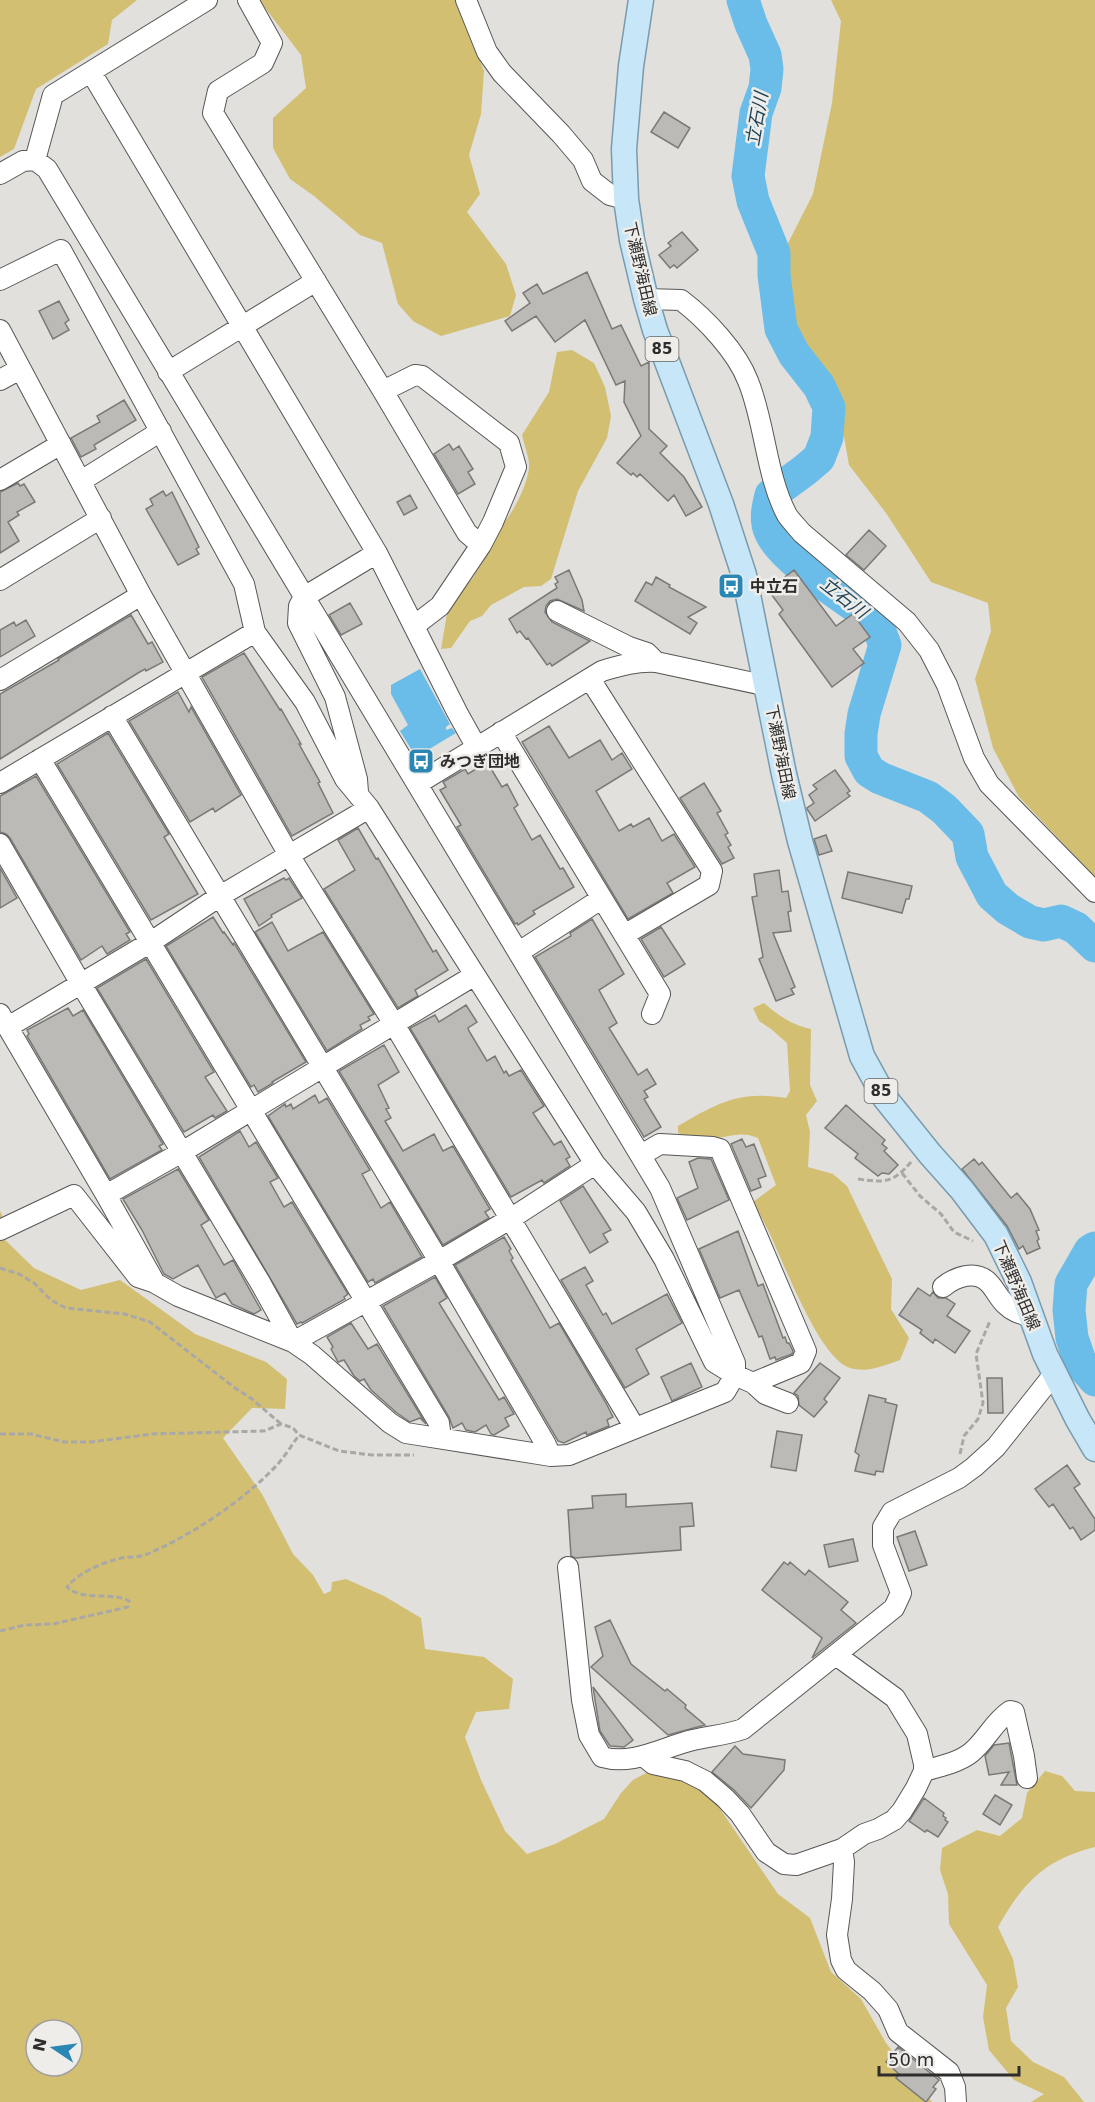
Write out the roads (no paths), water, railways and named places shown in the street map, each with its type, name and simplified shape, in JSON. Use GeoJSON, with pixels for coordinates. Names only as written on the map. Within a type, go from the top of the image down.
{"type":"FeatureCollection","features":[{"type":"Feature","properties":{"kind":"main road","name":"下瀬野海田線"},"geometry":{"type":"LineString","coordinates":[[641,0],[624,149],[626,199],[632,240],[645,299],[655,330],[721,504],[744,576],[784,774],[800,840],[862,1056],[885,1098],[962,1190],[996,1235],[1019,1282],[1054,1374],[1095,1449]]}},
{"type":"Feature","properties":{"kind":"street"},"geometry":{"type":"LineString","coordinates":[[35,160],[53,95],[207,0]]}},
{"type":"Feature","properties":{"kind":"street"},"geometry":{"type":"LineString","coordinates":[[248,0],[272,43],[263,63],[218,91],[213,113],[384,391],[467,533],[482,545]]}},
{"type":"Feature","properties":{"kind":"street"},"geometry":{"type":"LineString","coordinates":[[466,0],[487,52],[502,74],[576,151],[583,160],[592,181],[610,195],[626,199]]}},
{"type":"Feature","properties":{"kind":"street"},"geometry":{"type":"LineString","coordinates":[[91,72],[377,553],[477,748]]}},
{"type":"Feature","properties":{"kind":"street"},"geometry":{"type":"LineString","coordinates":[[0,174],[23,161],[35,160],[47,170],[660,1188],[744,1379]]}},
{"type":"Feature","properties":{"kind":"street"},"geometry":{"type":"LineString","coordinates":[[0,280],[62,250],[244,584],[255,632],[305,702],[345,779],[364,801],[595,1164],[641,1222],[663,1259],[714,1362],[765,1394],[788,1403]]}},
{"type":"Feature","properties":{"kind":"street"},"geometry":{"type":"LineString","coordinates":[[168,372],[316,281]]}},
{"type":"Feature","properties":{"kind":"street"},"geometry":{"type":"LineString","coordinates":[[645,299],[681,300],[708,324],[737,360],[748,381],[778,489],[788,515],[802,533],[907,622],[929,650],[947,685],[974,758],[989,784],[1095,892]]}},
{"type":"Feature","properties":{"kind":"street"},"geometry":{"type":"LineString","coordinates":[[0,330],[141,595],[289,855],[394,1024],[635,1428]]}},
{"type":"Feature","properties":{"kind":"street"},"geometry":{"type":"LineString","coordinates":[[0,380],[20,369]]}},
{"type":"Feature","properties":{"kind":"street"},"geometry":{"type":"LineString","coordinates":[[384,391],[416,375],[422,376],[509,443],[516,467],[482,545],[440,606],[414,626]]}},
{"type":"Feature","properties":{"kind":"street"},"geometry":{"type":"LineString","coordinates":[[81,481],[161,431]]}},
{"type":"Feature","properties":{"kind":"street"},"geometry":{"type":"LineString","coordinates":[[0,480],[61,444]]}},
{"type":"Feature","properties":{"kind":"street"},"geometry":{"type":"LineString","coordinates":[[0,580],[101,518]]}},
{"type":"Feature","properties":{"kind":"street"},"geometry":{"type":"LineString","coordinates":[[364,801],[335,697],[298,623],[299,606],[303,597],[377,553]]}},
{"type":"Feature","properties":{"kind":"street"},"geometry":{"type":"LineString","coordinates":[[0,680],[141,595]]}},
{"type":"Feature","properties":{"kind":"street"},"geometry":{"type":"LineString","coordinates":[[556,611],[629,647],[647,653],[656,662]]}},
{"type":"Feature","properties":{"kind":"street"},"geometry":{"type":"LineString","coordinates":[[0,783],[255,632]]}},
{"type":"Feature","properties":{"kind":"street"},"geometry":{"type":"LineString","coordinates":[[417,784],[602,671],[626,663],[656,662],[768,686]]}},
{"type":"Feature","properties":{"kind":"street"},"geometry":{"type":"LineString","coordinates":[[590,679],[711,871],[709,885],[624,935]]}},
{"type":"Feature","properties":{"kind":"street"},"geometry":{"type":"LineString","coordinates":[[112,716],[439,1261],[551,1456]]}},
{"type":"Feature","properties":{"kind":"street"},"geometry":{"type":"LineString","coordinates":[[501,732],[660,994],[652,1014]]}},
{"type":"Feature","properties":{"kind":"street"},"geometry":{"type":"LineString","coordinates":[[40,759],[440,1423],[441,1438]]}},
{"type":"Feature","properties":{"kind":"street"},"geometry":{"type":"LineString","coordinates":[[155,1283],[4,1021],[81,984],[151,942],[220,896],[289,855],[364,801]]}},
{"type":"Feature","properties":{"kind":"street"},"geometry":{"type":"LineString","coordinates":[[0,844],[261,1284],[293,1342]]}},
{"type":"Feature","properties":{"kind":"street"},"geometry":{"type":"LineString","coordinates":[[519,952],[601,898]]}},
{"type":"Feature","properties":{"kind":"street"},"geometry":{"type":"LineString","coordinates":[[106,1195],[182,1152],[475,975]]}},
{"type":"Feature","properties":{"kind":"street"},"geometry":{"type":"LineString","coordinates":[[0,1230],[74,1195],[138,1277],[155,1283],[178,1296],[293,1342],[312,1354],[390,1423],[406,1433],[551,1456],[569,1455],[725,1392],[744,1379],[801,1364],[806,1351],[720,1149],[660,1144],[640,1155]]}},
{"type":"Feature","properties":{"kind":"street"},"geometry":{"type":"LineString","coordinates":[[293,1342],[439,1261],[595,1164]]}},
{"type":"Feature","properties":{"kind":"street"},"geometry":{"type":"LineString","coordinates":[[943,1287],[950,1281],[962,1277],[982,1276],[1006,1305],[1016,1312],[1031,1317]]}},
{"type":"Feature","properties":{"kind":"street"},"geometry":{"type":"LineString","coordinates":[[568,1567],[582,1700],[589,1735],[602,1757],[615,1761],[693,1740],[728,1735],[743,1730],[894,1608],[901,1593],[883,1545],[882,1527],[892,1512],[935,1492],[962,1476],[996,1447],[1054,1374]]}},
{"type":"Feature","properties":{"kind":"street"},"geometry":{"type":"LineString","coordinates":[[643,1755],[653,1764],[685,1771],[705,1781],[740,1814],[766,1852],[784,1864],[796,1865],[842,1849],[864,1834],[894,1820],[902,1811],[924,1771],[922,1749],[917,1734],[895,1698],[836,1655]]}},
{"type":"Feature","properties":{"kind":"street"},"geometry":{"type":"LineString","coordinates":[[924,1771],[964,1757],[974,1751],[1000,1718],[1010,1711],[1014,1712],[1027,1778]]}},
{"type":"Feature","properties":{"kind":"street"},"geometry":{"type":"LineString","coordinates":[[842,1849],[843,1890],[837,1935],[841,1960],[846,1970],[872,1991],[888,2009],[898,2032],[949,2072],[956,2102]]}},
{"type":"Feature","properties":{"kind":"water"},"geometry":{"type":"Polygon","coordinates":[[[420,669],[450,724],[446,730],[452,728],[456,733],[421,754],[413,752],[400,731],[408,725],[391,694],[391,685],[420,669]]]}},
{"type":"Feature","properties":{"kind":"waterway","name":"立石川"},"geometry":{"type":"LineString","coordinates":[[743,0],[765,55],[767,69],[765,88],[756,113],[748,176],[753,201],[774,253],[774,275],[781,329],[794,354],[819,386],[829,407],[827,437],[819,458],[771,495],[768,526],[776,542],[800,565],[869,616],[878,627],[885,645],[864,714],[861,734],[861,756],[869,771],[880,778],[928,797],[944,809],[968,834],[972,857],[992,895],[1008,909],[1030,922],[1044,925],[1061,921],[1076,928],[1095,946]]}},
{"type":"Feature","properties":{"kind":"waterway","name":"立石川"},"geometry":{"type":"LineString","coordinates":[[1095,1248],[1090,1251],[1071,1284],[1069,1310],[1072,1338],[1081,1364],[1095,1380]]}},
{"type":"Feature","properties":{"kind":"place","name":"中立石"},"geometry":{"type":"Point","coordinates":[731,586]}},
{"type":"Feature","properties":{"kind":"place","name":"みつぎ団地"},"geometry":{"type":"Point","coordinates":[421,761]}}]}
